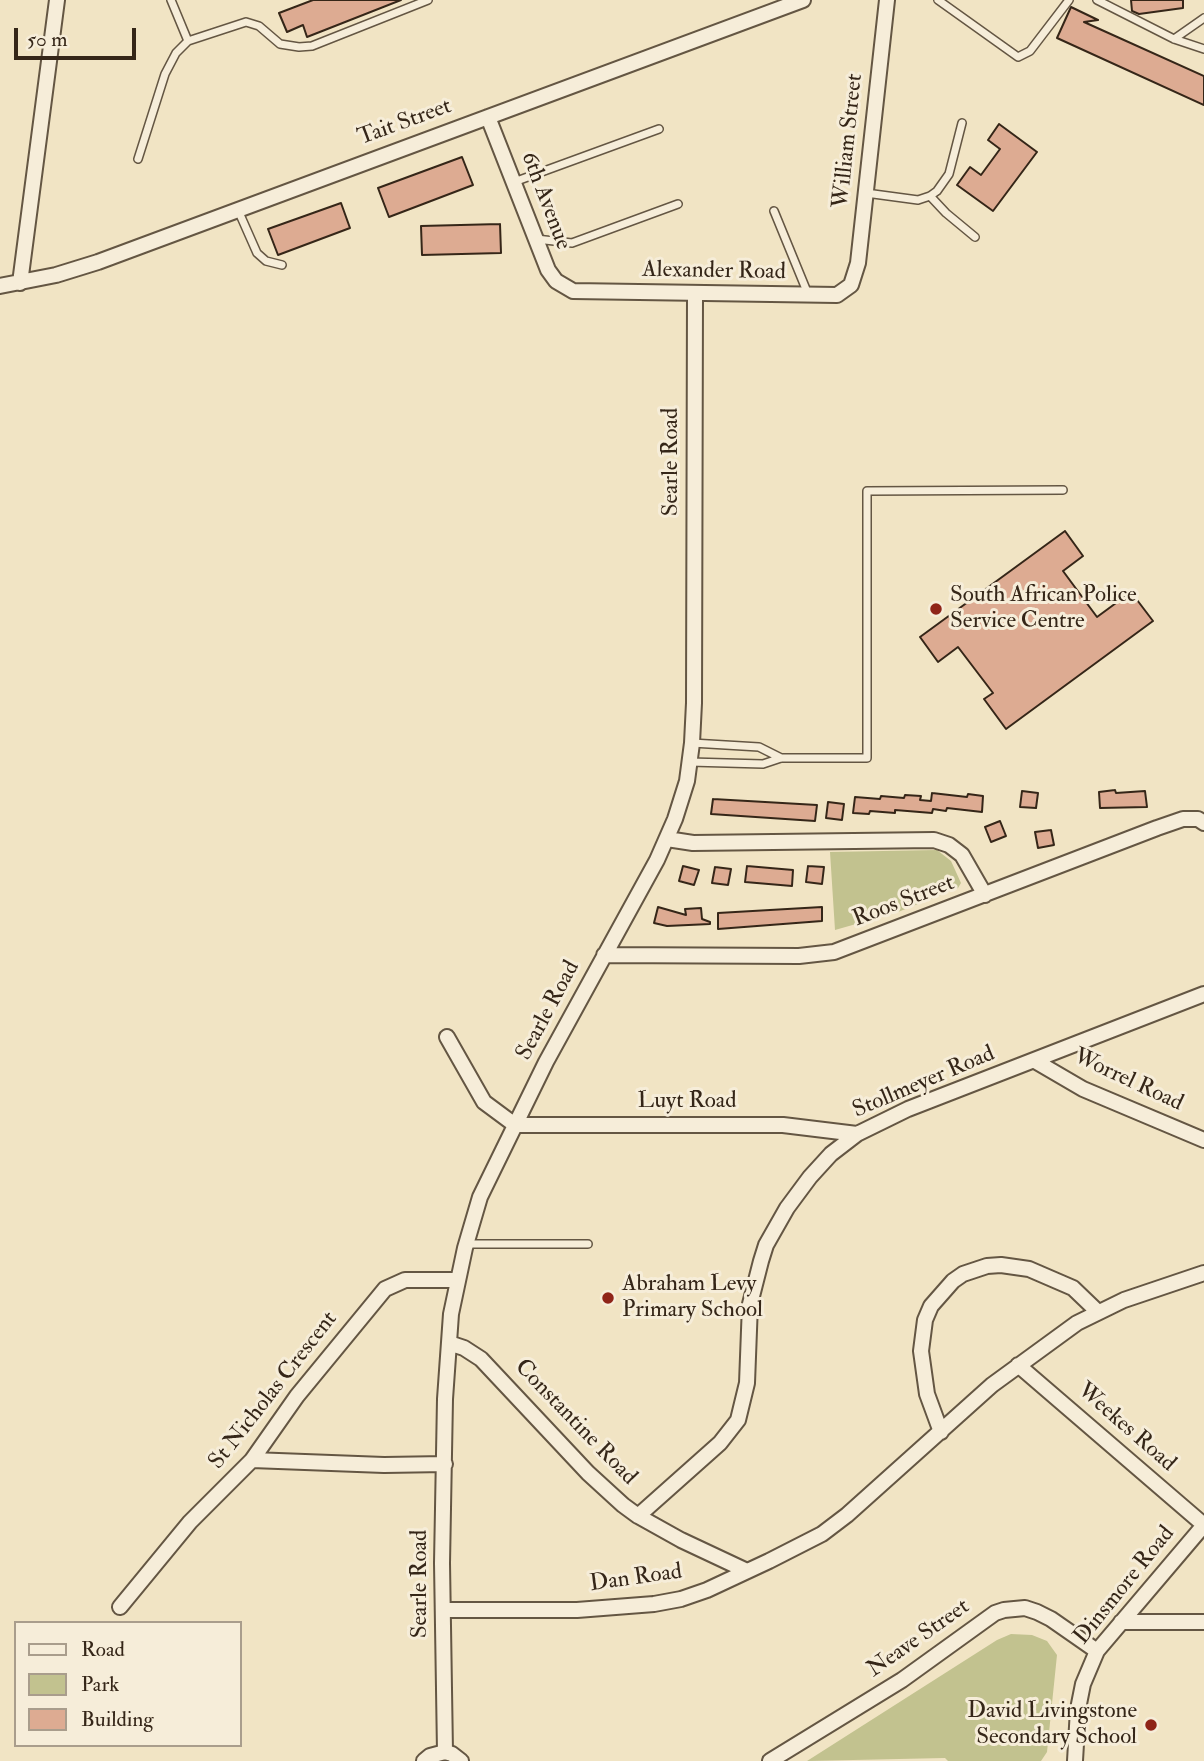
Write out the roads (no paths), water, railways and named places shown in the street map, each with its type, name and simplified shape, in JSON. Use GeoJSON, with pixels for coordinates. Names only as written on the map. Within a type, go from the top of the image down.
{"type":"FeatureCollection","features":[{"type":"Feature","properties":{"kind":"street"},"geometry":{"type":"LineString","coordinates":[[0,286],[20,283],[57,0]]}},
{"type":"Feature","properties":{"kind":"street","name":"Tait Street"},"geometry":{"type":"LineString","coordinates":[[20,283],[98,262],[803,0]]}},
{"type":"Feature","properties":{"kind":"street","name":"William Street"},"geometry":{"type":"LineString","coordinates":[[851,285],[858,263],[887,0]]}},
{"type":"Feature","properties":{"kind":"street","name":"6th Avenue"},"geometry":{"type":"LineString","coordinates":[[488,117],[551,275],[573,291]]}},
{"type":"Feature","properties":{"kind":"street","name":"Alexander Road"},"geometry":{"type":"LineString","coordinates":[[573,291],[808,296],[837,295],[851,285]]}},
{"type":"Feature","properties":{"kind":"street","name":"Searle Road"},"geometry":{"type":"LineString","coordinates":[[444,1752],[442,1563],[445,1399],[451,1314],[466,1244],[480,1197],[604,955],[646,882],[667,839],[687,781],[692,743],[695,295]]}},
{"type":"Feature","properties":{"kind":"street","name":"Roos Street"},"geometry":{"type":"LineString","coordinates":[[604,955],[816,955],[853,946],[1183,819],[1198,819],[1204,823]]}},
{"type":"Feature","properties":{"kind":"street"},"geometry":{"type":"LineString","coordinates":[[667,839],[693,844],[934,840],[949,845],[962,855],[985,895]]}},
{"type":"Feature","properties":{"kind":"street","name":"Stollmeyer Road"},"geometry":{"type":"LineString","coordinates":[[638,1516],[720,1443],[738,1420],[747,1383],[750,1304],[766,1245],[787,1208],[831,1154],[857,1134],[908,1109],[1204,994]]}},
{"type":"Feature","properties":{"kind":"street"},"geometry":{"type":"LineString","coordinates":[[447,1037],[484,1102],[515,1125]]}},
{"type":"Feature","properties":{"kind":"street","name":"Worrel Road"},"geometry":{"type":"LineString","coordinates":[[1035,1061],[1083,1089],[1204,1140]]}},
{"type":"Feature","properties":{"kind":"street","name":"Luyt Road"},"geometry":{"type":"LineString","coordinates":[[515,1125],[783,1125],[857,1134]]}},
{"type":"Feature","properties":{"kind":"street"},"geometry":{"type":"LineString","coordinates":[[1098,1312],[1081,1294],[1065,1283],[1040,1272],[1001,1265],[987,1266],[963,1274],[953,1281],[931,1306],[922,1334],[921,1351],[927,1394],[941,1432],[1056,1336],[1124,1300],[1204,1273]]}},
{"type":"Feature","properties":{"kind":"street","name":"St Nicholas Crescent"},"geometry":{"type":"LineString","coordinates":[[120,1607],[190,1522],[252,1460],[298,1396],[384,1289],[405,1280],[458,1280]]}},
{"type":"Feature","properties":{"kind":"street","name":"Constantine Road"},"geometry":{"type":"LineString","coordinates":[[449,1343],[464,1348],[481,1359],[588,1474],[638,1516],[681,1541],[747,1571]]}},
{"type":"Feature","properties":{"kind":"street","name":"Weekes Road"},"geometry":{"type":"LineString","coordinates":[[1018,1365],[1204,1525]]}},
{"type":"Feature","properties":{"kind":"street","name":"Dan Road"},"geometry":{"type":"LineString","coordinates":[[444,1610],[577,1610],[654,1604],[706,1590],[822,1534],[941,1432]]}},
{"type":"Feature","properties":{"kind":"street"},"geometry":{"type":"LineString","coordinates":[[252,1460],[384,1465],[445,1464]]}},
{"type":"Feature","properties":{"kind":"street","name":"Dinsmore Road"},"geometry":{"type":"LineString","coordinates":[[1074,1761],[1083,1684],[1097,1651],[1204,1525]]}},
{"type":"Feature","properties":{"kind":"street","name":"Neave Street"},"geometry":{"type":"LineString","coordinates":[[770,1761],[902,1680],[995,1613],[1025,1608],[1037,1612],[1097,1651]]}},
{"type":"Feature","properties":{"kind":"street"},"geometry":{"type":"LineString","coordinates":[[1121,1622],[1204,1622]]}},
{"type":"Feature","properties":{"kind":"street"},"geometry":{"type":"LineString","coordinates":[[424,1761],[444,1752],[461,1761]]}},
{"type":"Feature","properties":{"kind":"lane"},"geometry":{"type":"LineString","coordinates":[[171,0],[188,41]]}},
{"type":"Feature","properties":{"kind":"lane"},"geometry":{"type":"LineString","coordinates":[[138,159],[165,74],[176,53],[188,41],[246,22],[259,26],[280,44],[312,46],[428,0]]}},
{"type":"Feature","properties":{"kind":"lane"},"geometry":{"type":"LineString","coordinates":[[938,0],[1018,57],[1030,51],[1069,0]]}},
{"type":"Feature","properties":{"kind":"lane"},"geometry":{"type":"LineString","coordinates":[[1097,0],[1174,39],[1204,49]]}},
{"type":"Feature","properties":{"kind":"lane"},"geometry":{"type":"LineString","coordinates":[[1174,39],[1204,18]]}},
{"type":"Feature","properties":{"kind":"lane"},"geometry":{"type":"LineString","coordinates":[[866,193],[918,200],[930,196],[944,184],[949,173],[962,123]]}},
{"type":"Feature","properties":{"kind":"lane"},"geometry":{"type":"LineString","coordinates":[[513,182],[659,129]]}},
{"type":"Feature","properties":{"kind":"lane"},"geometry":{"type":"LineString","coordinates":[[930,196],[975,237]]}},
{"type":"Feature","properties":{"kind":"lane"},"geometry":{"type":"LineString","coordinates":[[535,239],[572,243],[678,204]]}},
{"type":"Feature","properties":{"kind":"lane"},"geometry":{"type":"LineString","coordinates":[[238,210],[257,253],[266,261],[282,265]]}},
{"type":"Feature","properties":{"kind":"lane"},"geometry":{"type":"LineString","coordinates":[[774,211],[808,296]]}},
{"type":"Feature","properties":{"kind":"lane"},"geometry":{"type":"LineString","coordinates":[[690,762],[763,764],[781,758],[867,758],[867,491],[1063,490]]}},
{"type":"Feature","properties":{"kind":"lane"},"geometry":{"type":"LineString","coordinates":[[692,743],[759,747],[781,758]]}},
{"type":"Feature","properties":{"kind":"lane"},"geometry":{"type":"LineString","coordinates":[[466,1244],[589,1244]]}},
{"type":"Feature","properties":{"kind":"place","name":"South African Police Service Centre"},"geometry":{"type":"Point","coordinates":[936,609]}},
{"type":"Feature","properties":{"kind":"place","name":"Abraham Levy Primary School"},"geometry":{"type":"Point","coordinates":[608,1298]}},
{"type":"Feature","properties":{"kind":"place","name":"David Livingstone Secondary School"},"geometry":{"type":"Point","coordinates":[1151,1725]}}]}
